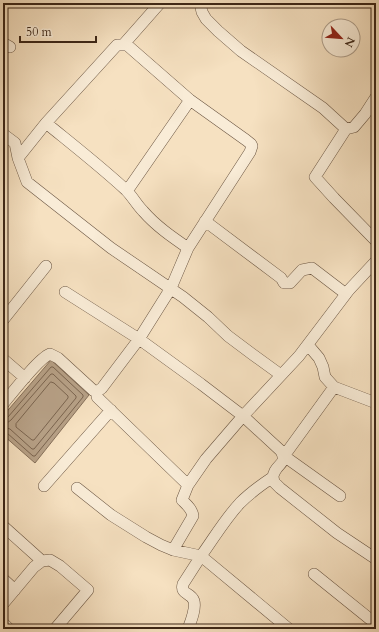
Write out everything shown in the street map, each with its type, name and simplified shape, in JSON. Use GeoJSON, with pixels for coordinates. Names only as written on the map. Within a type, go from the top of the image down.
{"type":"FeatureCollection","features":[{"type":"Feature","properties":{"kind":"street"},"geometry":{"type":"LineString","coordinates":[[123,45],[160,3]]}},
{"type":"Feature","properties":{"kind":"street"},"geometry":{"type":"LineString","coordinates":[[200,3],[202,12],[206,19],[241,51],[323,108],[346,129]]}},
{"type":"Feature","properties":{"kind":"street"},"geometry":{"type":"LineString","coordinates":[[3,404],[36,365],[50,354],[58,358],[94,392],[102,388],[139,339],[171,288],[188,248],[252,146],[246,140],[190,100],[127,46],[117,45],[46,123],[18,158]]}},
{"type":"Feature","properties":{"kind":"street"},"geometry":{"type":"LineString","coordinates":[[376,97],[354,127],[346,129],[315,177],[376,241]]}},
{"type":"Feature","properties":{"kind":"street"},"geometry":{"type":"LineString","coordinates":[[127,191],[190,100]]}},
{"type":"Feature","properties":{"kind":"street"},"geometry":{"type":"LineString","coordinates":[[46,123],[96,163],[127,191],[142,210],[156,224],[188,248]]}},
{"type":"Feature","properties":{"kind":"street"},"geometry":{"type":"LineString","coordinates":[[3,134],[15,143],[26,182],[111,248],[171,288],[208,316],[228,336],[281,375]]}},
{"type":"Feature","properties":{"kind":"street"},"geometry":{"type":"LineString","coordinates":[[205,221],[281,278],[284,283],[290,283],[302,270],[312,268],[346,294]]}},
{"type":"Feature","properties":{"kind":"street"},"geometry":{"type":"LineString","coordinates":[[173,550],[193,516],[193,512],[190,507],[182,500],[188,485],[206,459],[308,345],[346,294],[376,261]]}},
{"type":"Feature","properties":{"kind":"street"},"geometry":{"type":"LineString","coordinates":[[3,320],[46,266]]}},
{"type":"Feature","properties":{"kind":"street"},"geometry":{"type":"LineString","coordinates":[[65,292],[139,339],[201,384],[243,416],[281,451],[284,456],[340,496]]}},
{"type":"Feature","properties":{"kind":"street"},"geometry":{"type":"LineString","coordinates":[[308,345],[319,358],[325,377],[334,387],[376,403]]}},
{"type":"Feature","properties":{"kind":"street"},"geometry":{"type":"LineString","coordinates":[[3,359],[25,378]]}},
{"type":"Feature","properties":{"kind":"street"},"geometry":{"type":"LineString","coordinates":[[334,387],[284,456],[283,462],[275,470],[273,477],[274,482],[337,533],[376,559]]}},
{"type":"Feature","properties":{"kind":"street"},"geometry":{"type":"LineString","coordinates":[[97,397],[188,485]]}},
{"type":"Feature","properties":{"kind":"street"},"geometry":{"type":"LineString","coordinates":[[44,486],[110,410]]}},
{"type":"Feature","properties":{"kind":"street"},"geometry":{"type":"LineString","coordinates":[[188,629],[194,610],[194,603],[190,596],[183,592],[183,584],[230,514],[252,492],[273,477]]}},
{"type":"Feature","properties":{"kind":"street"},"geometry":{"type":"LineString","coordinates":[[77,488],[111,515],[146,537],[173,550],[201,556],[289,629]]}},
{"type":"Feature","properties":{"kind":"street"},"geometry":{"type":"LineString","coordinates":[[3,526],[42,561]]}},
{"type":"Feature","properties":{"kind":"street"},"geometry":{"type":"LineString","coordinates":[[3,604],[34,567],[42,561],[50,560],[60,566],[88,590],[55,629]]}},
{"type":"Feature","properties":{"kind":"street"},"geometry":{"type":"LineString","coordinates":[[314,574],[376,624]]}},
{"type":"Feature","properties":{"kind":"street"},"geometry":{"type":"LineString","coordinates":[[3,579],[15,590]]}},
{"type":"Feature","properties":{"kind":"street"},"geometry":{"type":"LineString","coordinates":[[3,623],[9,629]]}},
{"type":"Feature","properties":{"kind":"water"},"geometry":{"type":"Polygon","coordinates":[[[51,360],[89,395],[35,463],[3,435],[3,416],[51,360]]]}}]}
